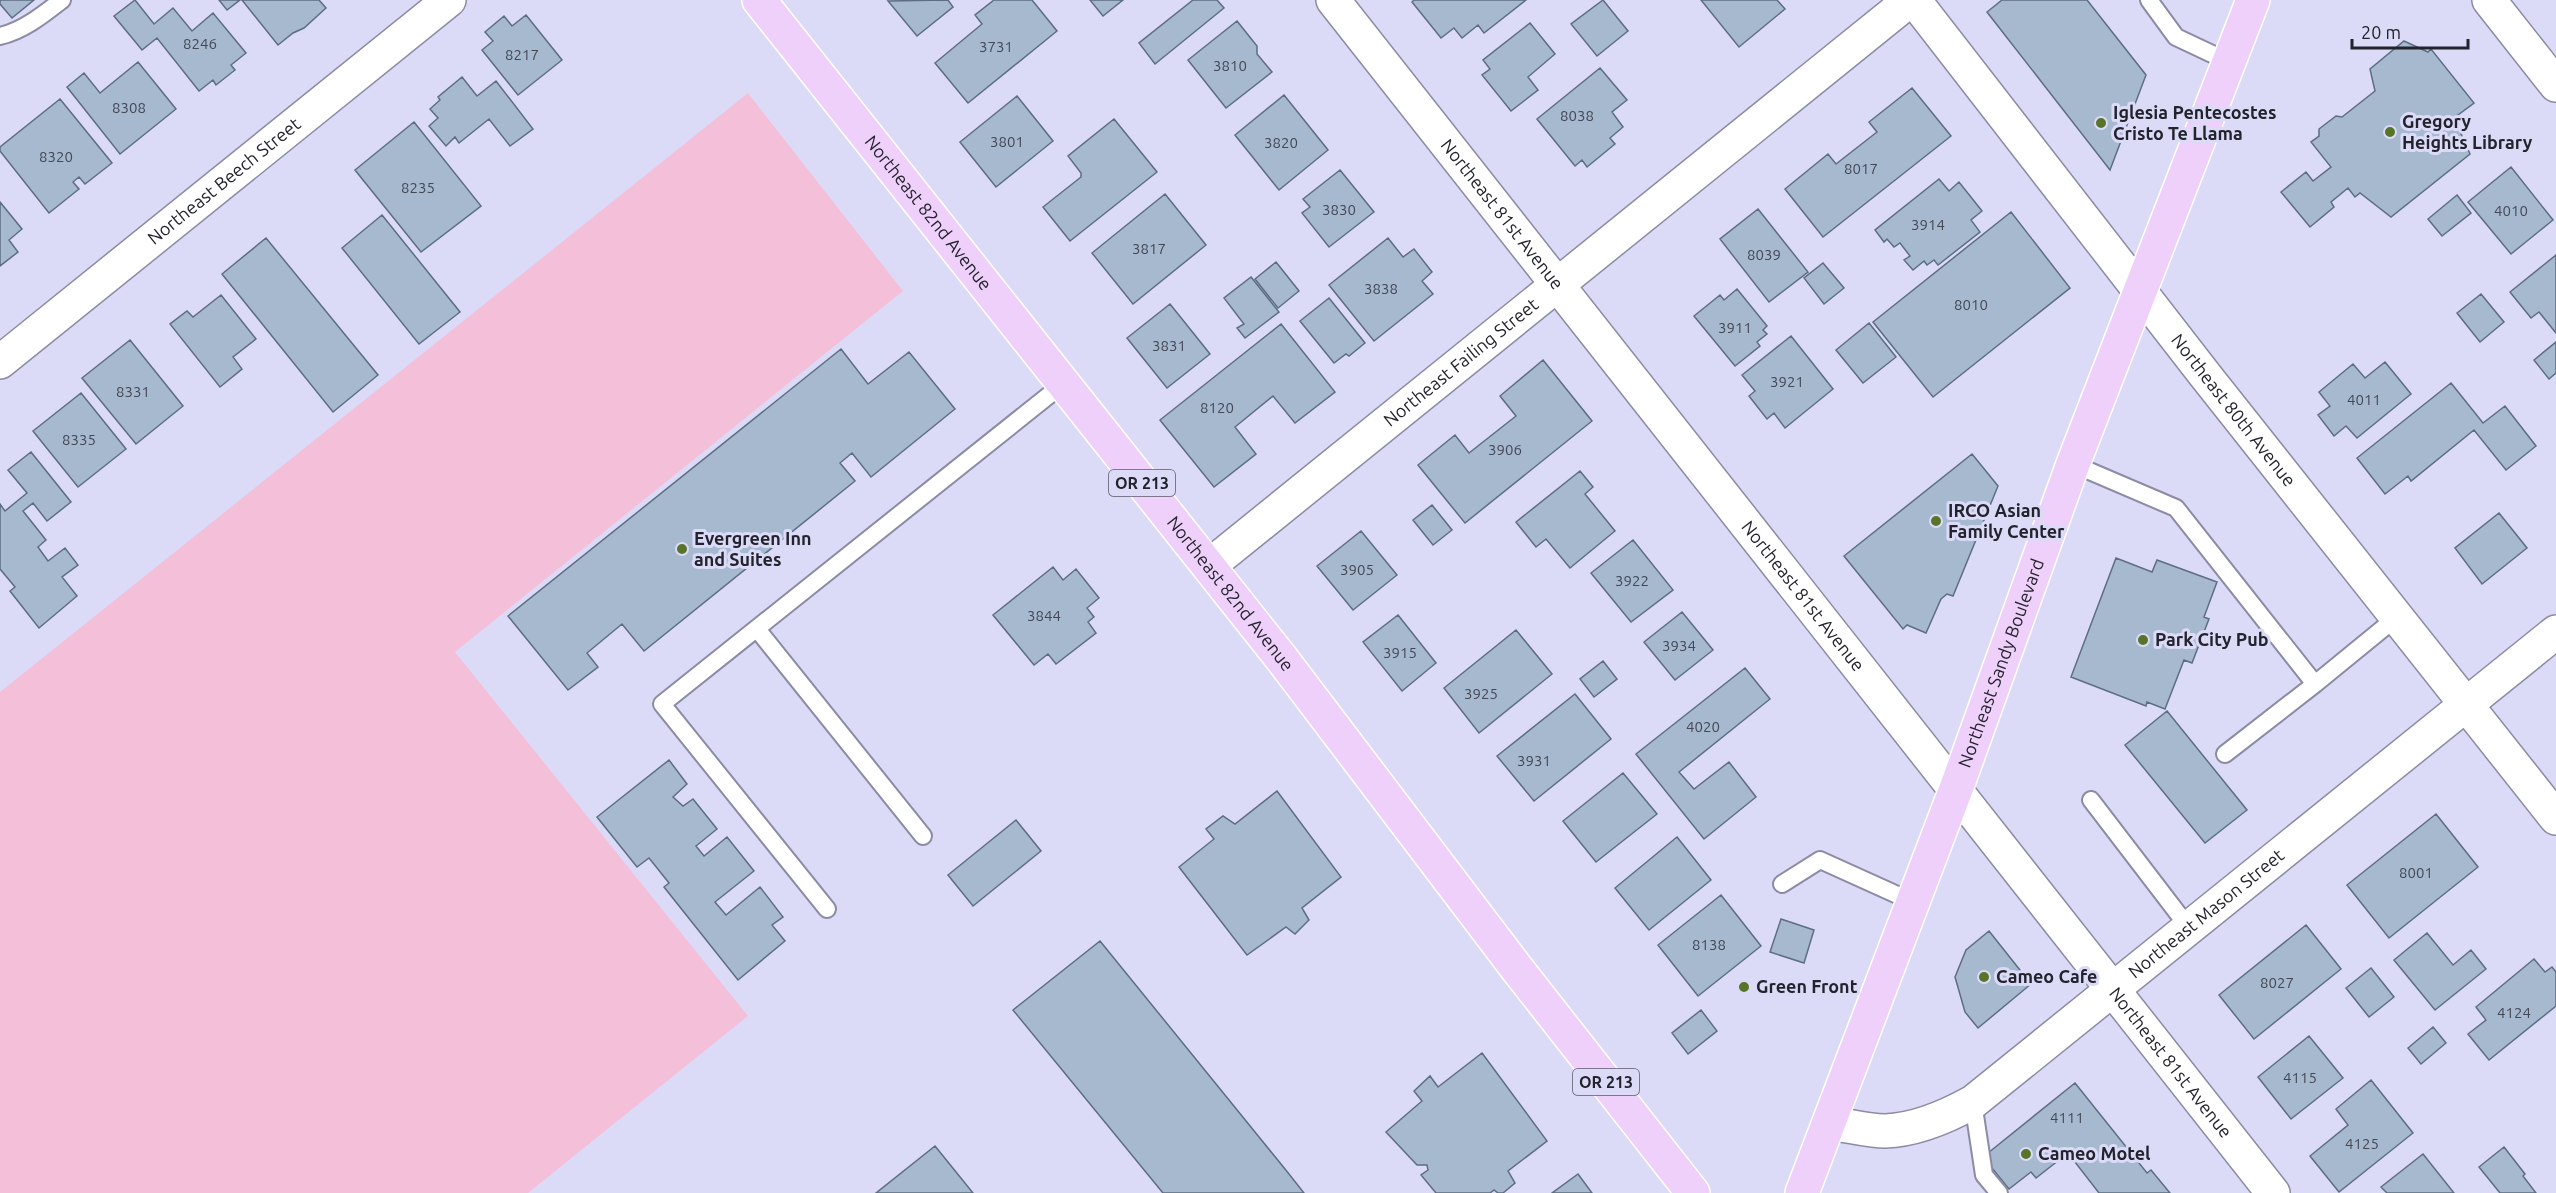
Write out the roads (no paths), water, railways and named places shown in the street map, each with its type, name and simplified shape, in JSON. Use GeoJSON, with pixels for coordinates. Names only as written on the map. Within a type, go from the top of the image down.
{"type":"FeatureCollection","features":[{"type":"Feature","properties":{"kind":"main road","name":"Northeast 82nd Avenue"},"geometry":{"type":"LineString","coordinates":[[759,0],[1209,566],[1518,970],[1693,1193]]}},
{"type":"Feature","properties":{"kind":"main road","name":"Northeast Sandy Boulevard"},"geometry":{"type":"LineString","coordinates":[[1802,1193],[1956,789],[2073,464],[2253,0]]}},
{"type":"Feature","properties":{"kind":"street","name":"Northeast Beech Street"},"geometry":{"type":"LineString","coordinates":[[0,362],[449,0]]}},
{"type":"Feature","properties":{"kind":"street","name":"Northeast 81st Avenue"},"geometry":{"type":"LineString","coordinates":[[1333,0],[2273,1193]]}},
{"type":"Feature","properties":{"kind":"street","name":"Northeast Failing Street"},"geometry":{"type":"LineString","coordinates":[[1209,566],[1912,0]]}},
{"type":"Feature","properties":{"kind":"street","name":"Northeast 80th Avenue"},"geometry":{"type":"LineString","coordinates":[[1912,0],[2556,818]]}},
{"type":"Feature","properties":{"kind":"street"},"geometry":{"type":"LineString","coordinates":[[2489,0],[2556,85]]}},
{"type":"Feature","properties":{"kind":"street","name":"Northeast Mason Street"},"geometry":{"type":"LineString","coordinates":[[1829,1123],[1883,1131],[1910,1128],[1954,1112],[1973,1102],[2556,632]]}},
{"type":"Feature","properties":{"kind":"lane"},"geometry":{"type":"LineString","coordinates":[[0,36],[27,24],[62,0]]}},
{"type":"Feature","properties":{"kind":"lane"},"geometry":{"type":"LineString","coordinates":[[2149,0],[2176,37],[2229,62]]}},
{"type":"Feature","properties":{"kind":"lane"},"geometry":{"type":"LineString","coordinates":[[826,909],[662,704],[1063,384]]}},
{"type":"Feature","properties":{"kind":"lane"},"geometry":{"type":"LineString","coordinates":[[2073,464],[2176,508],[2315,684]]}},
{"type":"Feature","properties":{"kind":"lane"},"geometry":{"type":"LineString","coordinates":[[2225,754],[2397,617]]}},
{"type":"Feature","properties":{"kind":"lane"},"geometry":{"type":"LineString","coordinates":[[756,629],[922,836]]}},
{"type":"Feature","properties":{"kind":"lane"},"geometry":{"type":"LineString","coordinates":[[2091,800],[2189,928]]}},
{"type":"Feature","properties":{"kind":"lane"},"geometry":{"type":"LineString","coordinates":[[1782,884],[1820,860],[1913,902]]}},
{"type":"Feature","properties":{"kind":"lane"},"geometry":{"type":"LineString","coordinates":[[1973,1102],[1984,1175],[1999,1193]]}},
{"type":"Feature","properties":{"kind":"place","name":"Iglesia Pentecostes Cristo Te Llama"},"geometry":{"type":"Point","coordinates":[2101,123]}},
{"type":"Feature","properties":{"kind":"place","name":"Gregory Heights Library"},"geometry":{"type":"Point","coordinates":[2390,132]}},
{"type":"Feature","properties":{"kind":"place","name":"IRCO Asian Family Center"},"geometry":{"type":"Point","coordinates":[1936,521]}},
{"type":"Feature","properties":{"kind":"place","name":"Evergreen Inn and Suites"},"geometry":{"type":"Point","coordinates":[682,549]}},
{"type":"Feature","properties":{"kind":"place","name":"Park City Pub"},"geometry":{"type":"Point","coordinates":[2143,640]}},
{"type":"Feature","properties":{"kind":"place","name":"Cameo Cafe"},"geometry":{"type":"Point","coordinates":[1984,977]}},
{"type":"Feature","properties":{"kind":"place","name":"Green Front"},"geometry":{"type":"Point","coordinates":[1744,987]}},
{"type":"Feature","properties":{"kind":"place","name":"Cameo Motel"},"geometry":{"type":"Point","coordinates":[2026,1154]}}]}
